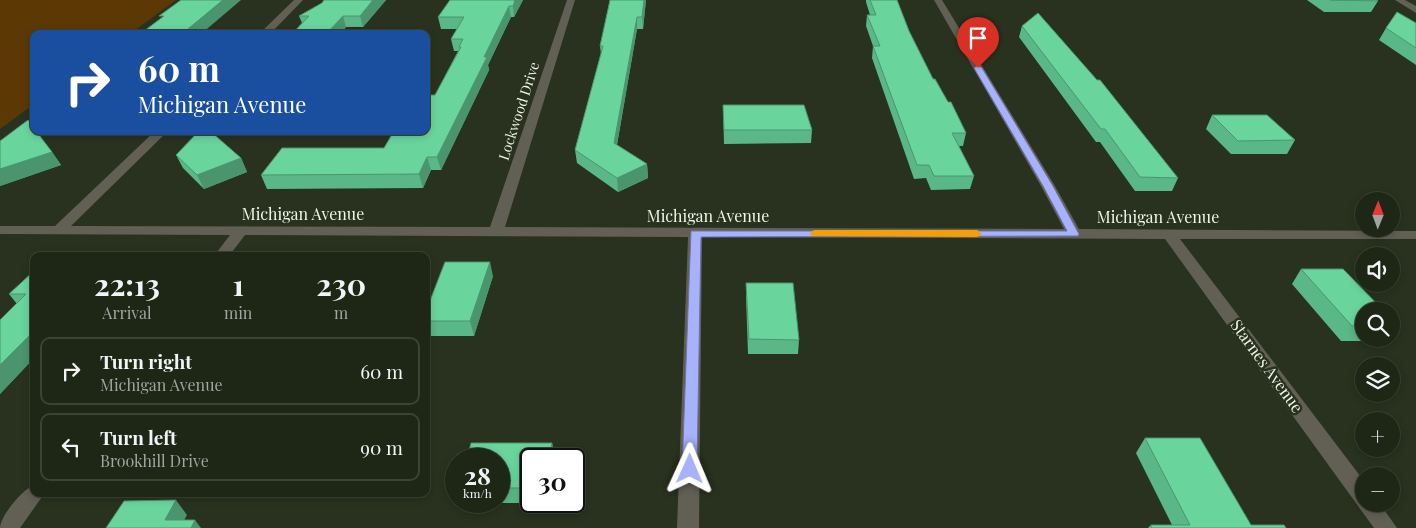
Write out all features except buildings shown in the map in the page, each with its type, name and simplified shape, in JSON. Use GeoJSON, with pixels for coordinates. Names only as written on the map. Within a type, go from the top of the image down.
{"type":"FeatureCollection","features":[{"type":"Feature","properties":{"kind":"street"},"geometry":{"type":"LineString","coordinates":[[268,30],[299,0]]}},
{"type":"Feature","properties":{"kind":"street","name":"Lockwood Drive"},"geometry":{"type":"LineString","coordinates":[[496,232],[571,0]]}},
{"type":"Feature","properties":{"kind":"street"},"geometry":{"type":"LineString","coordinates":[[938,0],[1048,186],[1074,234]]}},
{"type":"Feature","properties":{"kind":"street"},"geometry":{"type":"LineString","coordinates":[[1399,0],[1416,10]]}},
{"type":"Feature","properties":{"kind":"street"},"geometry":{"type":"LineString","coordinates":[[58,230],[158,135]]}},
{"type":"Feature","properties":{"kind":"street","name":"Michigan Avenue"},"geometry":{"type":"LineString","coordinates":[[0,230],[695,234],[1416,235]]}},
{"type":"Feature","properties":{"kind":"street"},"geometry":{"type":"LineString","coordinates":[[223,252],[240,232]]}},
{"type":"Feature","properties":{"kind":"street"},"geometry":{"type":"LineString","coordinates":[[688,528],[695,234]]}},
{"type":"Feature","properties":{"kind":"street","name":"Starnes Avenue"},"geometry":{"type":"LineString","coordinates":[[1170,235],[1355,485]]}},
{"type":"Feature","properties":{"kind":"street"},"geometry":{"type":"LineString","coordinates":[[7,528],[32,497]]}},
{"type":"Feature","properties":{"kind":"street"},"geometry":{"type":"LineString","coordinates":[[1374,512],[1386,528]]}},
{"type":"Feature","properties":{"kind":"shaded area"},"geometry":{"type":"Polygon","coordinates":[[[0,0],[176,0],[135,30],[30,30],[30,107],[0,129],[0,0]]]}},
{"type":"Feature","properties":{"kind":"slow traffic"},"geometry":{"type":"LineString","coordinates":[[815,234],[977,234]]}},
{"type":"Feature","properties":{"kind":"route"},"geometry":{"type":"LineString","coordinates":[[690,469],[695,234],[1074,234],[1048,186],[978,68]]}}]}
